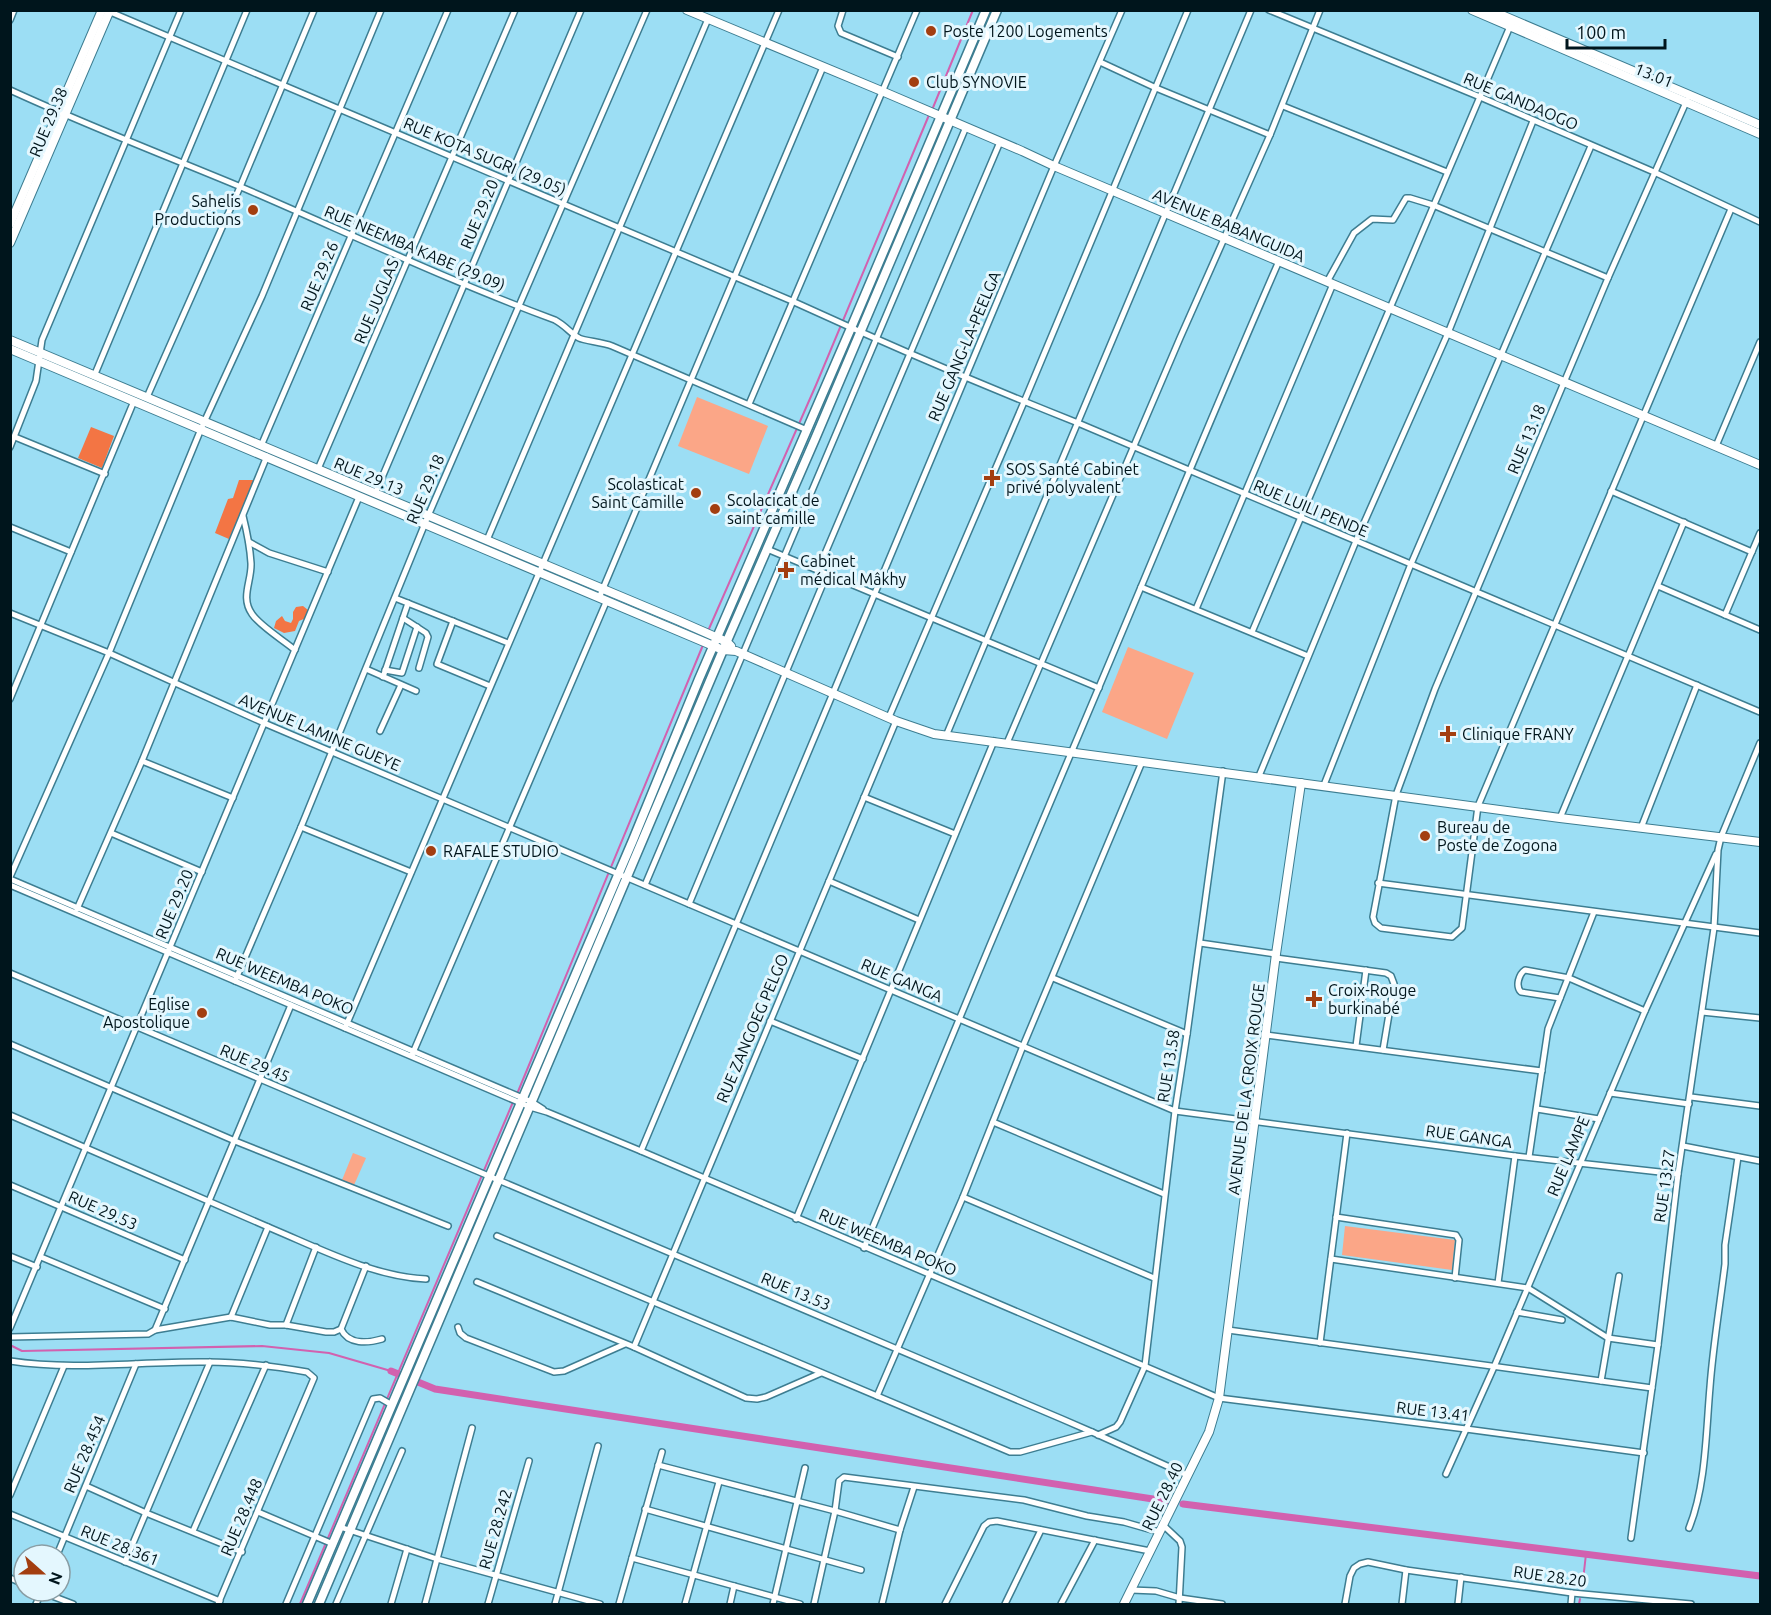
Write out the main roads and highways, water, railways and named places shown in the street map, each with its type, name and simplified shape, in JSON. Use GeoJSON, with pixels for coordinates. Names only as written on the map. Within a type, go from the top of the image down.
{"type":"FeatureCollection","features":[{"type":"Feature","properties":{"kind":"main road","name":"AVENUE BABANGUIDA"},"geometry":{"type":"LineString","coordinates":[[687,10],[1761,465]]}},
{"type":"Feature","properties":{"kind":"main road"},"geometry":{"type":"LineString","coordinates":[[623,876],[716,642],[986,10]]}},
{"type":"Feature","properties":{"kind":"main road"},"geometry":{"type":"LineString","coordinates":[[307,1605],[490,1177],[526,1102],[861,333],[997,10]]}},
{"type":"Feature","properties":{"kind":"main road","name":"13.01"},"geometry":{"type":"LineString","coordinates":[[1472,10],[1512,23],[1687,99],[1761,134]]}},
{"type":"Feature","properties":{"kind":"main road","name":"13.01"},"geometry":{"type":"LineString","coordinates":[[1491,10],[1512,23]]}},
{"type":"Feature","properties":{"kind":"main road","name":"RUE 29.38"},"geometry":{"type":"LineString","coordinates":[[10,243],[107,11]]}},
{"type":"Feature","properties":{"kind":"main road","name":"13.01"},"geometry":{"type":"LineString","coordinates":[[1687,99],[1761,125]]}},
{"type":"Feature","properties":{"kind":"main road","name":"RUE 29.38"},"geometry":{"type":"LineString","coordinates":[[10,224],[62,114]]}},
{"type":"Feature","properties":{"kind":"main road","name":"RUE 29.13"},"geometry":{"type":"LineString","coordinates":[[10,340],[40,356],[94,374],[487,540],[540,568],[606,591],[716,642]]}},
{"type":"Feature","properties":{"kind":"main road"},"geometry":{"type":"LineString","coordinates":[[10,349],[40,356],[134,401],[359,497],[540,568],[603,600],[716,642],[922,730],[946,736],[1223,771],[1560,818],[1761,842]]}},
{"type":"Feature","properties":{"kind":"main road","name":"AVENUE DE LA CROIX ROUGE"},"geometry":{"type":"LineString","coordinates":[[1219,1398],[1276,956],[1301,783]]}},
{"type":"Feature","properties":{"kind":"main road"},"geometry":{"type":"LineString","coordinates":[[319,1605],[499,1180],[526,1102]]}},
{"type":"Feature","properties":{"kind":"main road","name":"RUE 28.40"},"geometry":{"type":"LineString","coordinates":[[1124,1605],[1209,1432],[1219,1398]]}},
{"type":"Feature","properties":{"kind":"waterway"},"geometry":{"type":"LineString","coordinates":[[932,110],[973,10]]}},
{"type":"Feature","properties":{"kind":"waterway"},"geometry":{"type":"LineString","coordinates":[[708,631],[816,385],[929,115]]}},
{"type":"Feature","properties":{"kind":"waterway"},"geometry":{"type":"LineString","coordinates":[[517,1094],[703,645]]}},
{"type":"Feature","properties":{"kind":"waterway"},"geometry":{"type":"LineString","coordinates":[[300,1604],[513,1102]]}},
{"type":"Feature","properties":{"kind":"waterway"},"geometry":{"type":"LineString","coordinates":[[10,1345],[22,1351],[262,1346],[329,1353],[391,1371]]}},
{"type":"Feature","properties":{"kind":"waterway"},"geometry":{"type":"LineString","coordinates":[[391,1371],[435,1389],[1166,1501]]}},
{"type":"Feature","properties":{"kind":"waterway"},"geometry":{"type":"LineString","coordinates":[[1183,1504],[1760,1576]]}},
{"type":"Feature","properties":{"kind":"waterway"},"geometry":{"type":"LineString","coordinates":[[1582,1589],[1586,1554]]}},
{"type":"Feature","properties":{"kind":"waterway"},"geometry":{"type":"LineString","coordinates":[[1579,1604],[1580,1599]]}},
{"type":"Feature","properties":{"kind":"place","name":"Poste 1200 Logements"},"geometry":{"type":"Point","coordinates":[931,31]}},
{"type":"Feature","properties":{"kind":"place","name":"Club SYNOVIE"},"geometry":{"type":"Point","coordinates":[914,82]}},
{"type":"Feature","properties":{"kind":"place","name":"Sahelis Productions"},"geometry":{"type":"Point","coordinates":[253,210]}},
{"type":"Feature","properties":{"kind":"place","name":"SOS Santé Cabinet privé polyvalent"},"geometry":{"type":"Point","coordinates":[992,478]}},
{"type":"Feature","properties":{"kind":"place","name":"Scolasticat Saint Camille"},"geometry":{"type":"Point","coordinates":[696,493]}},
{"type":"Feature","properties":{"kind":"place","name":"Scolacicat de saint camille"},"geometry":{"type":"Point","coordinates":[715,509]}},
{"type":"Feature","properties":{"kind":"place","name":"Cabinet médical Mâkhy"},"geometry":{"type":"Point","coordinates":[786,570]}},
{"type":"Feature","properties":{"kind":"place","name":"Clinique FRANY"},"geometry":{"type":"Point","coordinates":[1448,734]}},
{"type":"Feature","properties":{"kind":"place","name":"Bureau de Poste de Zogona"},"geometry":{"type":"Point","coordinates":[1425,836]}},
{"type":"Feature","properties":{"kind":"place","name":"RAFALE STUDIO"},"geometry":{"type":"Point","coordinates":[431,851]}},
{"type":"Feature","properties":{"kind":"place","name":"Croix-Rouge burkinabé"},"geometry":{"type":"Point","coordinates":[1314,999]}},
{"type":"Feature","properties":{"kind":"place","name":"Eglise Apostolique"},"geometry":{"type":"Point","coordinates":[202,1013]}}]}
